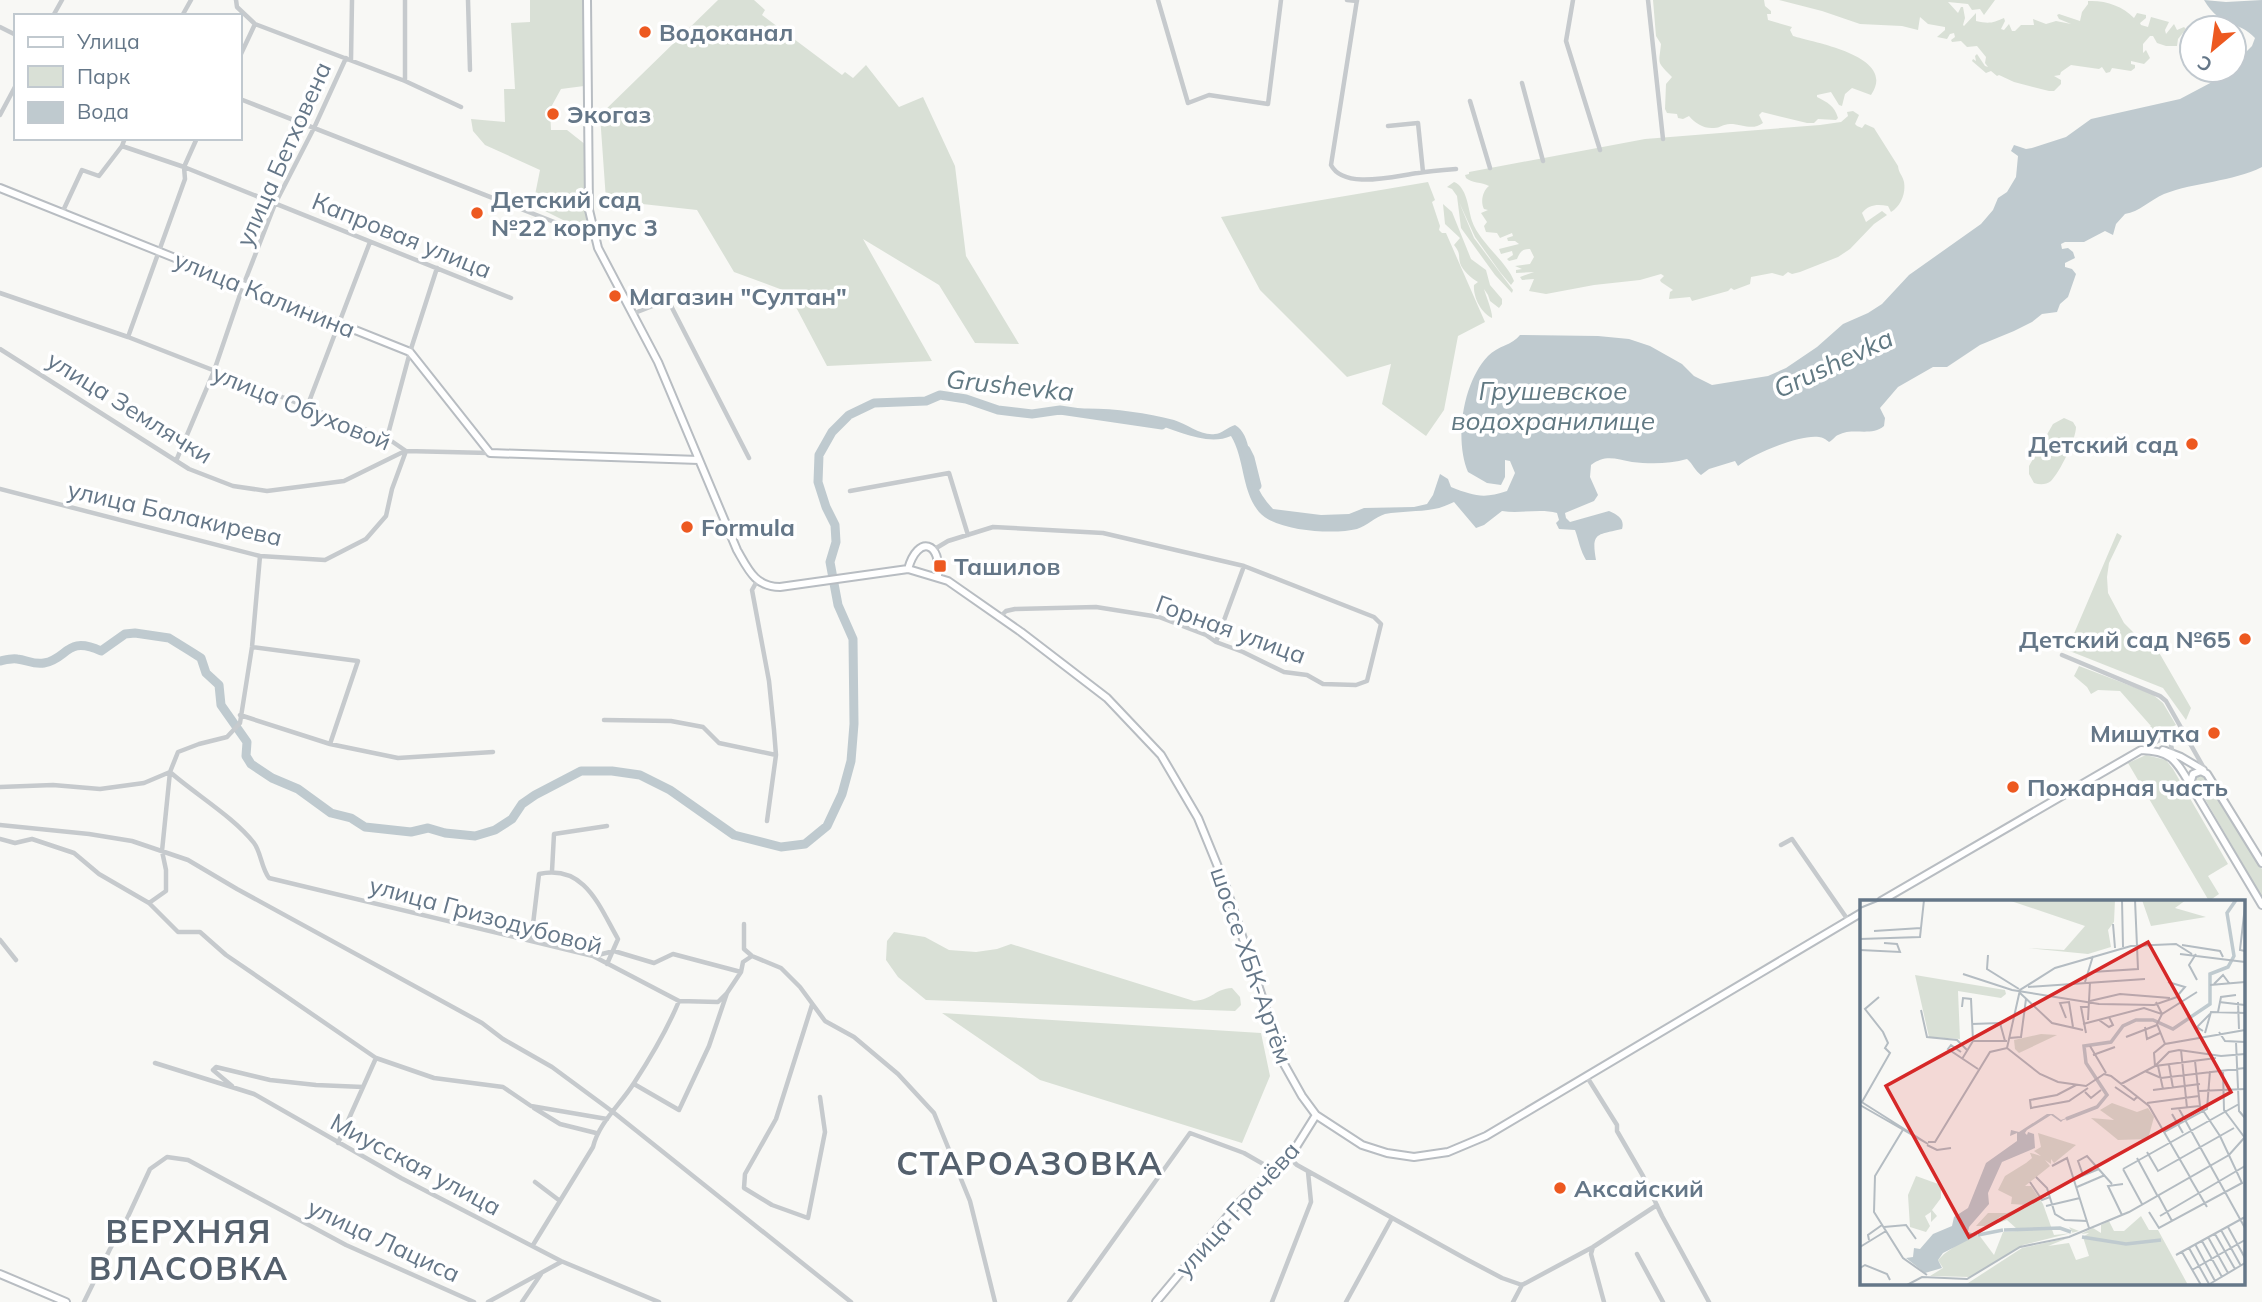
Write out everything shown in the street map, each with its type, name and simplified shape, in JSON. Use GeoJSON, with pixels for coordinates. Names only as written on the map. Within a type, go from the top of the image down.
{"type":"FeatureCollection","features":[{"type":"Feature","properties":{"kind":"main road"},"geometry":{"type":"LineString","coordinates":[[586,0],[589,210],[598,248],[658,362],[737,550],[757,581]]}},
{"type":"Feature","properties":{"kind":"main road","name":"улица Калинина"},"geometry":{"type":"LineString","coordinates":[[0,188],[410,352],[490,453]]}},
{"type":"Feature","properties":{"kind":"main road","name":"улица Обуховой"},"geometry":{"type":"LineString","coordinates":[[490,453],[699,460]]}},
{"type":"Feature","properties":{"kind":"main road"},"geometry":{"type":"LineString","coordinates":[[908,569],[917,550],[926,547],[933,550],[938,559],[937,576]]}},
{"type":"Feature","properties":{"kind":"main road","name":"шоссе ХБК-Артём"},"geometry":{"type":"LineString","coordinates":[[757,581],[770,587],[780,587],[908,569],[937,576],[1021,632],[1107,698],[1161,755],[1198,818],[1220,873],[1284,1063],[1302,1096],[1316,1115],[1362,1145],[1387,1153],[1414,1157],[1448,1152],[1486,1136],[1860,914]]}},
{"type":"Feature","properties":{"kind":"main road"},"geometry":{"type":"LineString","coordinates":[[1883,900],[2141,750],[2172,755],[2207,774],[2262,863]]}},
{"type":"Feature","properties":{"kind":"main road"},"geometry":{"type":"LineString","coordinates":[[2172,755],[2262,905]]}},
{"type":"Feature","properties":{"kind":"main road"},"geometry":{"type":"LineString","coordinates":[[2190,784],[2197,771],[2207,774]]}},
{"type":"Feature","properties":{"kind":"main road","name":"улица Грачёва"},"geometry":{"type":"LineString","coordinates":[[1156,1302],[1237,1205],[1296,1147],[1316,1115]]}},
{"type":"Feature","properties":{"kind":"main road"},"geometry":{"type":"LineString","coordinates":[[0,1274],[66,1302]]}},
{"type":"Feature","properties":{"kind":"street"},"geometry":{"type":"LineString","coordinates":[[236,0],[237,7],[255,24],[405,81],[461,107]]}},
{"type":"Feature","properties":{"kind":"street"},"geometry":{"type":"LineString","coordinates":[[348,59],[352,0]]}},
{"type":"Feature","properties":{"kind":"street"},"geometry":{"type":"LineString","coordinates":[[405,0],[405,81]]}},
{"type":"Feature","properties":{"kind":"street"},"geometry":{"type":"LineString","coordinates":[[468,0],[470,70]]}},
{"type":"Feature","properties":{"kind":"street"},"geometry":{"type":"LineString","coordinates":[[1158,0],[1188,103],[1209,95],[1268,104],[1281,0]]}},
{"type":"Feature","properties":{"kind":"street"},"geometry":{"type":"LineString","coordinates":[[1347,0],[1357,1],[1331,165],[1335,172],[1367,181],[1456,169]]}},
{"type":"Feature","properties":{"kind":"street"},"geometry":{"type":"LineString","coordinates":[[1573,0],[1566,41],[1600,150]]}},
{"type":"Feature","properties":{"kind":"street"},"geometry":{"type":"LineString","coordinates":[[1648,0],[1663,139]]}},
{"type":"Feature","properties":{"kind":"street"},"geometry":{"type":"LineString","coordinates":[[242,52],[255,24]]}},
{"type":"Feature","properties":{"kind":"street","name":"улица Бетховена"},"geometry":{"type":"LineString","coordinates":[[176,461],[214,371],[275,204],[348,59]]}},
{"type":"Feature","properties":{"kind":"street"},"geometry":{"type":"LineString","coordinates":[[1522,83],[1543,161]]}},
{"type":"Feature","properties":{"kind":"street"},"geometry":{"type":"LineString","coordinates":[[0,115],[14,89]]}},
{"type":"Feature","properties":{"kind":"street"},"geometry":{"type":"LineString","coordinates":[[242,100],[596,238]]}},
{"type":"Feature","properties":{"kind":"street"},"geometry":{"type":"LineString","coordinates":[[1470,101],[1489,168]]}},
{"type":"Feature","properties":{"kind":"street"},"geometry":{"type":"LineString","coordinates":[[1388,126],[1418,124],[1423,172]]}},
{"type":"Feature","properties":{"kind":"street"},"geometry":{"type":"LineString","coordinates":[[62,213],[82,170],[99,176],[124,140]]}},
{"type":"Feature","properties":{"kind":"street"},"geometry":{"type":"LineString","coordinates":[[128,337],[185,178],[184,167],[196,140]]}},
{"type":"Feature","properties":{"kind":"street","name":"Капровая улица"},"geometry":{"type":"LineString","coordinates":[[122,146],[184,167],[512,298]]}},
{"type":"Feature","properties":{"kind":"street"},"geometry":{"type":"LineString","coordinates":[[307,407],[370,242]]}},
{"type":"Feature","properties":{"kind":"street"},"geometry":{"type":"LineString","coordinates":[[387,438],[410,352],[437,268]]}},
{"type":"Feature","properties":{"kind":"street","name":"улица Обуховой"},"geometry":{"type":"LineString","coordinates":[[0,293],[128,337],[387,438],[406,451],[490,453]]}},
{"type":"Feature","properties":{"kind":"street"},"geometry":{"type":"LineString","coordinates":[[632,314],[668,300],[749,458]]}},
{"type":"Feature","properties":{"kind":"street","name":"улица Землячки"},"geometry":{"type":"LineString","coordinates":[[0,349],[189,469],[233,486],[267,491],[344,481],[406,451]]}},
{"type":"Feature","properties":{"kind":"street","name":"улица Балакирева"},"geometry":{"type":"LineString","coordinates":[[0,489],[260,556],[325,560],[366,539],[386,516],[392,489],[406,451]]}},
{"type":"Feature","properties":{"kind":"street"},"geometry":{"type":"LineString","coordinates":[[850,491],[949,473],[968,535]]}},
{"type":"Feature","properties":{"kind":"street"},"geometry":{"type":"LineString","coordinates":[[933,550],[948,541],[993,527],[1103,533],[1244,566],[1216,642]]}},
{"type":"Feature","properties":{"kind":"street"},"geometry":{"type":"LineString","coordinates":[[149,903],[166,891],[162,851],[170,772],[178,752],[227,737],[240,723],[252,647],[260,556]]}},
{"type":"Feature","properties":{"kind":"street","name":"Горная улица"},"geometry":{"type":"LineString","coordinates":[[999,618],[1006,611],[1015,609],[1096,607],[1160,617],[1206,635],[1284,672],[1307,675],[1323,684],[1356,685],[1367,681],[1381,624],[1374,617],[1244,566]]}},
{"type":"Feature","properties":{"kind":"street"},"geometry":{"type":"LineString","coordinates":[[757,581],[752,590],[769,681],[775,754],[767,821]]}},
{"type":"Feature","properties":{"kind":"street"},"geometry":{"type":"LineString","coordinates":[[252,647],[358,661],[330,744]]}},
{"type":"Feature","properties":{"kind":"street"},"geometry":{"type":"LineString","coordinates":[[2062,655],[2160,696],[2166,701],[2207,774]]}},
{"type":"Feature","properties":{"kind":"street"},"geometry":{"type":"LineString","coordinates":[[240,715],[330,744],[398,758],[493,752]]}},
{"type":"Feature","properties":{"kind":"street"},"geometry":{"type":"LineString","coordinates":[[604,720],[671,722],[703,727],[719,743],[775,754]]}},
{"type":"Feature","properties":{"kind":"street"},"geometry":{"type":"LineString","coordinates":[[2141,750],[2182,728]]}},
{"type":"Feature","properties":{"kind":"street"},"geometry":{"type":"LineString","coordinates":[[2172,755],[2170,740],[2173,733]]}},
{"type":"Feature","properties":{"kind":"street"},"geometry":{"type":"LineString","coordinates":[[0,787],[53,785],[100,789],[144,783],[170,772]]}},
{"type":"Feature","properties":{"kind":"street","name":"улица Гризодубовой"},"geometry":{"type":"LineString","coordinates":[[170,772],[224,814],[256,844],[262,867],[269,878],[593,956],[679,1001],[718,1002],[727,993]]}},
{"type":"Feature","properties":{"kind":"street"},"geometry":{"type":"LineString","coordinates":[[0,825],[132,841],[188,860],[482,1023],[503,1039],[552,1067],[613,1112],[851,1302]]}},
{"type":"Feature","properties":{"kind":"street"},"geometry":{"type":"LineString","coordinates":[[552,871],[554,834],[607,826]]}},
{"type":"Feature","properties":{"kind":"street"},"geometry":{"type":"LineString","coordinates":[[0,839],[15,843],[32,839],[74,853],[99,874],[149,903],[178,932],[200,932],[226,955],[376,1058],[433,1078],[503,1087],[561,1124],[596,1133]]}},
{"type":"Feature","properties":{"kind":"street"},"geometry":{"type":"LineString","coordinates":[[1781,845],[1791,839],[1848,920]]}},
{"type":"Feature","properties":{"kind":"street"},"geometry":{"type":"LineString","coordinates":[[531,941],[539,874],[552,871],[572,877],[590,890],[618,939],[607,964]]}},
{"type":"Feature","properties":{"kind":"street"},"geometry":{"type":"LineString","coordinates":[[744,923],[744,949],[752,956],[781,968],[800,987],[825,1021],[854,1037],[898,1074],[934,1112],[970,1201],[995,1302]]}},
{"type":"Feature","properties":{"kind":"street"},"geometry":{"type":"LineString","coordinates":[[0,940],[16,960]]}},
{"type":"Feature","properties":{"kind":"street"},"geometry":{"type":"LineString","coordinates":[[593,956],[614,951],[654,963],[673,954],[741,972]]}},
{"type":"Feature","properties":{"kind":"street"},"geometry":{"type":"LineString","coordinates":[[634,1084],[679,1110],[709,1046],[727,993],[741,972],[743,962],[752,956]]}},
{"type":"Feature","properties":{"kind":"street"},"geometry":{"type":"LineString","coordinates":[[533,1245],[593,1147],[596,1133],[634,1084],[669,1025],[679,1001]]}},
{"type":"Feature","properties":{"kind":"street"},"geometry":{"type":"LineString","coordinates":[[813,1004],[776,1119],[745,1174],[744,1188],[772,1205],[808,1218],[825,1132],[820,1097]]}},
{"type":"Feature","properties":{"kind":"street"},"geometry":{"type":"LineString","coordinates":[[338,1143],[376,1058]]}},
{"type":"Feature","properties":{"kind":"street","name":"Миусская улица"},"geometry":{"type":"LineString","coordinates":[[155,1063],[254,1094],[401,1178],[561,1262],[659,1302]]}},
{"type":"Feature","properties":{"kind":"street"},"geometry":{"type":"LineString","coordinates":[[233,1088],[230,1082],[214,1070],[216,1067],[270,1080],[316,1086],[363,1087]]}},
{"type":"Feature","properties":{"kind":"street"},"geometry":{"type":"LineString","coordinates":[[1587,1077],[1617,1125],[1617,1131],[1709,1302]]}},
{"type":"Feature","properties":{"kind":"street"},"geometry":{"type":"LineString","coordinates":[[531,1106],[607,1119]]}},
{"type":"Feature","properties":{"kind":"street"},"geometry":{"type":"LineString","coordinates":[[1069,1302],[1190,1133],[1244,1153],[1272,1169]]}},
{"type":"Feature","properties":{"kind":"street"},"geometry":{"type":"LineString","coordinates":[[1287,1156],[1297,1165],[1490,1272],[1522,1285]]}},
{"type":"Feature","properties":{"kind":"street","name":"улица Лациса"},"geometry":{"type":"LineString","coordinates":[[85,1302],[150,1169],[167,1157],[188,1160],[346,1245],[474,1302]]}},
{"type":"Feature","properties":{"kind":"street"},"geometry":{"type":"LineString","coordinates":[[1272,1302],[1311,1202],[1308,1171]]}},
{"type":"Feature","properties":{"kind":"street"},"geometry":{"type":"LineString","coordinates":[[535,1182],[560,1201]]}},
{"type":"Feature","properties":{"kind":"street"},"geometry":{"type":"LineString","coordinates":[[1513,1302],[1522,1285],[1593,1247],[1657,1205]]}},
{"type":"Feature","properties":{"kind":"street"},"geometry":{"type":"LineString","coordinates":[[1346,1302],[1392,1218]]}},
{"type":"Feature","properties":{"kind":"street"},"geometry":{"type":"LineString","coordinates":[[1593,1247],[1591,1254],[1604,1302]]}},
{"type":"Feature","properties":{"kind":"street"},"geometry":{"type":"LineString","coordinates":[[1637,1254],[1663,1302]]}},
{"type":"Feature","properties":{"kind":"street"},"geometry":{"type":"LineString","coordinates":[[488,1302],[561,1262]]}},
{"type":"Feature","properties":{"kind":"street"},"geometry":{"type":"LineString","coordinates":[[522,1302],[541,1273]]}},
{"type":"Feature","properties":{"kind":"green space"},"geometry":{"type":"Polygon","coordinates":[[[530,0],[585,0],[584,86],[561,89],[550,109],[551,130],[567,130],[586,145],[591,234],[533,205],[540,170],[485,145],[473,131],[471,119],[505,122],[504,89],[515,89],[511,23],[530,22],[530,0]]]}},
{"type":"Feature","properties":{"kind":"green space"},"geometry":{"type":"Polygon","coordinates":[[[718,0],[754,0],[765,10],[762,15],[842,75],[845,72],[853,78],[866,65],[899,107],[923,97],[955,166],[966,256],[1019,344],[975,343],[939,285],[863,239],[932,361],[827,366],[788,292],[734,272],[697,210],[606,200],[600,115],[718,0]]]}},
{"type":"Feature","properties":{"kind":"green space"},"geometry":{"type":"Polygon","coordinates":[[[1653,0],[1764,0],[1765,6],[1771,11],[1771,14],[1767,14],[1768,20],[1792,27],[1790,30],[1793,36],[1834,47],[1864,61],[1873,70],[1876,82],[1871,95],[1852,88],[1845,94],[1842,106],[1831,92],[1817,95],[1832,107],[1838,118],[1818,119],[1814,123],[1762,112],[1759,115],[1763,123],[1751,127],[1730,124],[1710,128],[1700,125],[1689,116],[1678,118],[1677,114],[1667,113],[1665,109],[1666,84],[1672,77],[1660,62],[1661,44],[1656,36],[1653,0]]]}},
{"type":"Feature","properties":{"kind":"green space"},"geometry":{"type":"Polygon","coordinates":[[[1779,0],[1995,0],[1984,15],[1980,9],[1972,10],[1968,4],[1948,2],[1958,13],[1963,7],[1964,26],[1976,13],[1976,21],[1980,22],[2004,18],[2001,29],[2004,30],[2009,24],[2012,31],[2021,25],[2034,25],[2033,19],[2046,24],[2056,21],[2071,24],[2059,19],[2059,14],[2080,21],[2088,1],[2094,1],[2119,7],[2134,18],[2137,13],[2146,15],[2140,23],[2148,27],[2151,17],[2169,22],[2166,34],[2174,24],[2178,30],[2178,39],[2177,46],[2166,46],[2157,43],[2153,36],[2150,36],[2143,44],[2143,53],[2146,50],[2150,58],[2144,64],[2131,61],[2135,68],[2131,71],[2112,68],[2106,73],[2102,67],[2099,69],[2071,65],[2060,75],[2054,76],[2061,80],[2061,84],[2054,91],[2049,91],[2014,82],[1991,71],[1986,73],[1972,61],[1976,61],[1977,54],[1988,67],[1985,63],[1986,57],[1977,46],[1967,47],[1961,41],[1952,42],[1954,33],[1947,39],[1937,37],[1945,27],[1928,24],[1920,17],[1918,30],[1902,26],[1860,24],[1779,0]]]}},
{"type":"Feature","properties":{"kind":"green space"},"geometry":{"type":"Polygon","coordinates":[[[1853,111],[1859,115],[1855,124],[1862,128],[1865,124],[1874,128],[1898,166],[1904,190],[1898,206],[1891,212],[1888,206],[1881,205],[1865,210],[1862,213],[1866,222],[1882,211],[1887,215],[1838,257],[1792,274],[1788,272],[1783,276],[1772,273],[1751,277],[1750,284],[1692,301],[1690,297],[1669,299],[1673,290],[1661,282],[1664,276],[1661,274],[1640,280],[1546,294],[1529,291],[1534,279],[1522,280],[1520,277],[1534,272],[1516,273],[1516,270],[1522,269],[1515,266],[1530,264],[1534,257],[1530,249],[1523,250],[1517,259],[1509,261],[1507,259],[1513,255],[1512,251],[1501,254],[1499,249],[1519,244],[1508,241],[1507,238],[1513,236],[1512,233],[1500,238],[1497,233],[1486,232],[1484,226],[1487,222],[1481,213],[1488,210],[1484,209],[1482,200],[1489,186],[1468,180],[1465,175],[1469,172],[1645,139],[1841,122],[1848,116],[1847,112],[1853,111]]]}},
{"type":"Feature","properties":{"kind":"green space"},"geometry":{"type":"Polygon","coordinates":[[[1428,182],[1435,200],[1432,202],[1439,230],[1446,233],[1485,322],[1458,336],[1444,410],[1426,436],[1382,404],[1391,364],[1347,377],[1260,290],[1221,217],[1428,182]]]}},
{"type":"Feature","properties":{"kind":"green space"},"geometry":{"type":"Polygon","coordinates":[[[1454,182],[1462,188],[1476,229],[1514,281],[1511,285],[1475,237],[1459,202],[1474,238],[1513,290],[1512,293],[1495,275],[1461,228],[1457,196],[1447,187],[1454,182]]]}},
{"type":"Feature","properties":{"kind":"green space"},"geometry":{"type":"Polygon","coordinates":[[[1443,204],[1452,212],[1471,259],[1486,270],[1490,285],[1502,299],[1499,308],[1490,301],[1484,289],[1492,318],[1481,309],[1476,299],[1474,285],[1478,282],[1461,266],[1454,245],[1460,238],[1445,224],[1443,204]]]}},
{"type":"Feature","properties":{"kind":"green space"},"geometry":{"type":"Polygon","coordinates":[[[2064,418],[2073,422],[2076,427],[2067,455],[2051,481],[2034,483],[2029,474],[2029,466],[2053,424],[2064,418]]]}},
{"type":"Feature","properties":{"kind":"green space"},"geometry":{"type":"Polygon","coordinates":[[[2117,533],[2122,536],[2109,563],[2108,593],[2124,623],[2134,633],[2153,642],[2191,708],[2186,720],[2163,688],[2067,650],[2117,533]]]}},
{"type":"Feature","properties":{"kind":"green space"},"geometry":{"type":"Polygon","coordinates":[[[2079,666],[2152,694],[2163,703],[2176,725],[2149,738],[2144,732],[2151,726],[2120,691],[2098,690],[2091,694],[2074,676],[2079,666]]]}},
{"type":"Feature","properties":{"kind":"green space"},"geometry":{"type":"Polygon","coordinates":[[[2146,755],[2166,760],[2173,769],[2228,864],[2208,876],[2219,894],[2210,900],[2208,900],[2128,763],[2146,755]]]}},
{"type":"Feature","properties":{"kind":"green space"},"geometry":{"type":"Polygon","coordinates":[[[2200,774],[2210,779],[2262,869],[2262,897],[2195,782],[2200,774]]]}},
{"type":"Feature","properties":{"kind":"green space"},"geometry":{"type":"Polygon","coordinates":[[[894,932],[925,937],[949,950],[976,952],[1011,944],[1194,1001],[1232,988],[1240,997],[1241,1005],[1235,1011],[926,1000],[898,977],[886,960],[887,941],[894,932]]]}},
{"type":"Feature","properties":{"kind":"green space"},"geometry":{"type":"Polygon","coordinates":[[[942,1013],[1261,1033],[1270,1076],[1242,1143],[1040,1080],[942,1013]]]}},
{"type":"Feature","properties":{"kind":"water","name":"Грушевское водохранилище"},"geometry":{"type":"Polygon","coordinates":[[[2204,0],[2262,0],[2262,167],[2238,176],[2164,194],[2125,214],[2116,224],[2113,235],[2105,231],[2084,242],[2061,244],[2062,249],[2068,248],[2073,252],[2075,258],[2065,263],[2065,267],[2076,274],[2068,297],[2060,304],[2057,312],[2042,314],[2014,331],[1980,345],[1947,367],[1933,367],[1898,387],[1880,408],[1885,418],[1884,426],[1879,429],[1844,433],[1829,442],[1820,437],[1800,439],[1765,451],[1738,466],[1735,461],[1709,469],[1701,475],[1687,459],[1660,463],[1601,459],[1591,465],[1590,477],[1598,495],[1594,501],[1565,513],[1570,522],[1609,511],[1622,520],[1622,529],[1601,534],[1595,539],[1596,560],[1586,560],[1575,530],[1559,529],[1556,523],[1559,520],[1557,513],[1551,512],[1502,511],[1476,528],[1454,502],[1434,509],[1385,514],[1361,528],[1347,531],[1305,530],[1278,524],[1259,512],[1253,503],[1231,436],[1222,439],[1201,438],[1128,418],[1092,414],[1057,415],[1060,410],[1074,409],[1132,412],[1174,420],[1199,432],[1210,434],[1220,433],[1235,425],[1247,443],[1257,485],[1273,509],[1321,515],[1349,514],[1364,508],[1414,507],[1427,504],[1440,474],[1448,479],[1451,487],[1473,494],[1485,496],[1507,491],[1515,473],[1510,461],[1505,460],[1505,477],[1501,485],[1487,483],[1468,472],[1462,444],[1463,411],[1467,395],[1479,367],[1492,353],[1520,335],[1598,336],[1629,339],[1650,346],[1712,385],[1768,376],[1786,368],[1817,347],[1843,324],[1882,304],[1909,275],[1981,224],[2016,177],[2018,156],[2011,151],[2014,145],[2032,148],[2066,137],[2091,119],[2180,99],[2208,84],[2248,84],[2248,50],[2255,38],[2248,32],[2248,14],[2215,14],[2204,0]]]}},
{"type":"Feature","properties":{"kind":"waterway","name":"Grushevka"},"geometry":{"type":"LineString","coordinates":[[0,661],[15,659],[44,663],[81,646],[101,651],[125,634],[169,638],[201,658],[206,673],[219,685],[221,705],[247,742],[246,756],[251,764],[272,778],[298,789],[331,813],[351,818],[365,827],[411,832],[428,828],[475,836],[495,830],[512,819],[522,804],[535,795],[581,771],[612,771],[640,775],[670,790],[734,835],[781,847],[805,844],[827,826],[842,794],[851,761],[854,724],[853,639],[838,605],[830,562],[836,542],[835,525],[818,482],[819,455],[832,432],[849,415],[874,403],[926,401],[940,395],[966,399],[998,410],[1032,414],[1060,410],[1162,425]]}},
{"type":"Feature","properties":{"kind":"waterway","name":"Grushevka"},"geometry":{"type":"LineString","coordinates":[[1246,450],[1257,486]]}},
{"type":"Feature","properties":{"kind":"place","name":"Водоканал"},"geometry":{"type":"Point","coordinates":[645,32]}},
{"type":"Feature","properties":{"kind":"place","name":"Экогаз"},"geometry":{"type":"Point","coordinates":[553,114]}},
{"type":"Feature","properties":{"kind":"place","name":"Детский сад №22 корпус 3"},"geometry":{"type":"Point","coordinates":[477,213]}},
{"type":"Feature","properties":{"kind":"place","name":"Магазин \"Султан\""},"geometry":{"type":"Point","coordinates":[615,296]}},
{"type":"Feature","properties":{"kind":"place","name":"Детский сад"},"geometry":{"type":"Point","coordinates":[2192,444]}},
{"type":"Feature","properties":{"kind":"place","name":"Formula"},"geometry":{"type":"Point","coordinates":[687,527]}},
{"type":"Feature","properties":{"kind":"place","name":"Ташилов"},"geometry":{"type":"Point","coordinates":[940,566]}},
{"type":"Feature","properties":{"kind":"place","name":"Детский сад №65"},"geometry":{"type":"Point","coordinates":[2245,639]}},
{"type":"Feature","properties":{"kind":"place","name":"Мишутка"},"geometry":{"type":"Point","coordinates":[2214,733]}},
{"type":"Feature","properties":{"kind":"place","name":"Пожарная часть"},"geometry":{"type":"Point","coordinates":[2013,787]}},
{"type":"Feature","properties":{"kind":"place","name":"Аксайский"},"geometry":{"type":"Point","coordinates":[1560,1188]}},
{"type":"Feature","properties":{"kind":"district","name":"СТАРОАЗОВКА"},"geometry":{"type":"Point","coordinates":[1030,1163]}},
{"type":"Feature","properties":{"kind":"district","name":"ВЕРХНЯЯ ВЛАСОВКА"},"geometry":{"type":"Point","coordinates":[189,1250]}}]}
